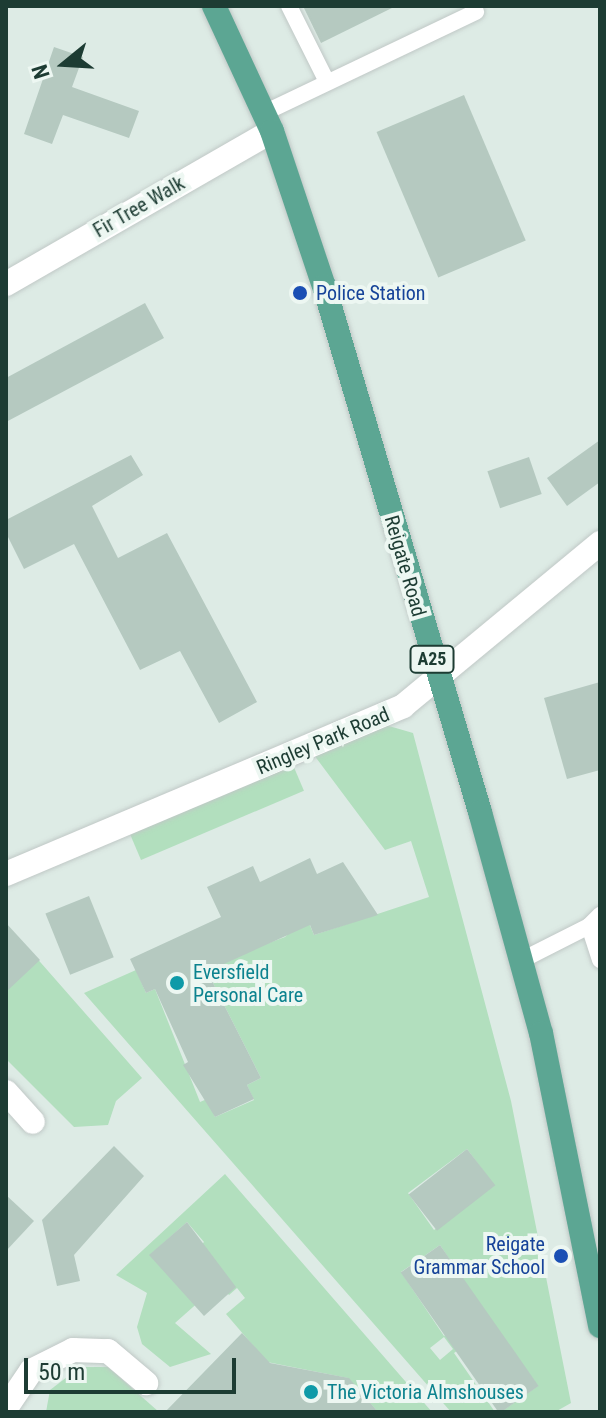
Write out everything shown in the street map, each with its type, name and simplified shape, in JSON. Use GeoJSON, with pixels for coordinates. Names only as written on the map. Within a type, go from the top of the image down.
{"type":"FeatureCollection","features":[{"type":"Feature","properties":{"kind":"main road","name":"Reigate Road"},"geometry":{"type":"LineString","coordinates":[[214,6],[268,122],[522,960],[600,1326]]}},
{"type":"Feature","properties":{"kind":"street","name":"Fir Tree Walk"},"geometry":{"type":"LineString","coordinates":[[6,284],[268,122]]}},
{"type":"Feature","properties":{"kind":"street","name":"Ringley Park Road"},"geometry":{"type":"LineString","coordinates":[[6,874],[403,706],[600,543]]}},
{"type":"Feature","properties":{"kind":"street"},"geometry":{"type":"LineString","coordinates":[[6,1092],[33,1122]]}},
{"type":"Feature","properties":{"kind":"street"},"geometry":{"type":"LineString","coordinates":[[6,1408],[31,1371],[73,1350],[108,1351],[146,1383]]}},
{"type":"Feature","properties":{"kind":"lane"},"geometry":{"type":"LineString","coordinates":[[289,6],[327,82]]}},
{"type":"Feature","properties":{"kind":"lane"},"geometry":{"type":"LineString","coordinates":[[268,122],[327,82],[476,12]]}},
{"type":"Feature","properties":{"kind":"lane"},"geometry":{"type":"LineString","coordinates":[[522,960],[594,920],[600,960]]}},
{"type":"Feature","properties":{"kind":"green space"},"geometry":{"type":"Polygon","coordinates":[[[382,724],[413,733],[511,1101],[571,1403],[555,1412],[501,1412],[538,1386],[494,1324],[454,1353],[495,1412],[451,1412],[84,993],[136,970],[146,993],[155,989],[200,1102],[207,1099],[215,1117],[254,1100],[247,1085],[261,1078],[210,977],[217,973],[213,963],[285,937],[306,916],[314,935],[429,897],[411,841],[385,850],[311,751],[382,724]],[[467,1149],[408,1193],[434,1230],[494,1185],[467,1149]],[[440,1245],[401,1272],[444,1336],[483,1309],[440,1245]],[[444,1337],[430,1348],[440,1360],[453,1349],[444,1337]]]}},
{"type":"Feature","properties":{"kind":"green space"},"geometry":{"type":"Polygon","coordinates":[[[293,765],[304,791],[141,860],[130,834],[293,765]]]}},
{"type":"Feature","properties":{"kind":"green space"},"geometry":{"type":"Polygon","coordinates":[[[34,955],[142,1078],[116,1101],[108,1125],[74,1127],[6,1059],[6,992],[34,955]]]}},
{"type":"Feature","properties":{"kind":"green space"},"geometry":{"type":"Polygon","coordinates":[[[225,1174],[432,1412],[378,1412],[348,1378],[267,1362],[226,1314],[245,1298],[237,1288],[229,1295],[219,1284],[175,1323],[211,1354],[170,1367],[142,1344],[137,1327],[147,1293],[116,1275],[225,1174]],[[187,1222],[150,1255],[196,1250],[204,1242],[187,1222]]]}},
{"type":"Feature","properties":{"kind":"green space"},"geometry":{"type":"Polygon","coordinates":[[[80,1367],[108,1367],[159,1412],[46,1412],[50,1390],[80,1367]]]}},
{"type":"Feature","properties":{"kind":"building"},"geometry":{"type":"Polygon","coordinates":[[[303,6],[396,6],[321,43],[303,6]]]}},
{"type":"Feature","properties":{"kind":"building"},"geometry":{"type":"Polygon","coordinates":[[[54,47],[83,57],[72,87],[139,111],[129,138],[63,115],[52,144],[24,134],[54,47]]]}},
{"type":"Feature","properties":{"kind":"building"},"geometry":{"type":"Polygon","coordinates":[[[464,95],[526,240],[438,278],[377,132],[464,95]]]}},
{"type":"Feature","properties":{"kind":"building"},"geometry":{"type":"Polygon","coordinates":[[[145,303],[164,338],[6,422],[6,378],[145,303]]]}},
{"type":"Feature","properties":{"kind":"building"},"geometry":{"type":"Polygon","coordinates":[[[600,440],[600,482],[567,506],[547,478],[600,440]]]}},
{"type":"Feature","properties":{"kind":"building"},"geometry":{"type":"Polygon","coordinates":[[[131,455],[143,475],[92,506],[118,558],[167,533],[257,702],[219,723],[180,651],[140,670],[74,544],[24,569],[6,533],[6,520],[131,455]]]}},
{"type":"Feature","properties":{"kind":"building"},"geometry":{"type":"Polygon","coordinates":[[[529,457],[542,494],[500,508],[487,471],[529,457]]]}},
{"type":"Feature","properties":{"kind":"building"},"geometry":{"type":"Polygon","coordinates":[[[600,682],[600,770],[567,779],[544,698],[600,682]]]}},
{"type":"Feature","properties":{"kind":"building","name":"Eversfield Personal Care"},"geometry":{"type":"Polygon","coordinates":[[[310,858],[317,874],[343,862],[378,915],[314,935],[310,925],[215,968],[210,977],[261,1078],[247,1085],[254,1099],[215,1117],[183,1065],[188,1062],[155,989],[146,993],[130,959],[221,917],[207,887],[253,866],[260,882],[310,858]]]}},
{"type":"Feature","properties":{"kind":"building"},"geometry":{"type":"Polygon","coordinates":[[[89,896],[114,957],[70,975],[45,914],[89,896]]]}},
{"type":"Feature","properties":{"kind":"building"},"geometry":{"type":"Polygon","coordinates":[[[6,923],[40,960],[6,992],[6,923]]]}},
{"type":"Feature","properties":{"kind":"building"},"geometry":{"type":"Polygon","coordinates":[[[114,1146],[144,1176],[74,1255],[80,1281],[57,1286],[42,1220],[114,1146]]]}},
{"type":"Feature","properties":{"kind":"building"},"geometry":{"type":"Polygon","coordinates":[[[467,1149],[495,1185],[437,1231],[409,1195],[467,1149]]]}},
{"type":"Feature","properties":{"kind":"building"},"geometry":{"type":"Polygon","coordinates":[[[6,1195],[34,1221],[6,1251],[6,1195]]]}},
{"type":"Feature","properties":{"kind":"building"},"geometry":{"type":"Polygon","coordinates":[[[187,1222],[236,1287],[204,1316],[149,1255],[187,1222]]]}},
{"type":"Feature","properties":{"kind":"building"},"geometry":{"type":"Polygon","coordinates":[[[440,1245],[539,1386],[498,1412],[401,1273],[440,1245]]]}},
{"type":"Feature","properties":{"kind":"building"},"geometry":{"type":"Polygon","coordinates":[[[242,1333],[270,1363],[349,1378],[378,1412],[165,1412],[242,1333]]]}},
{"type":"Feature","properties":{"kind":"place","name":"Police Station"},"geometry":{"type":"Point","coordinates":[300,293]}},
{"type":"Feature","properties":{"kind":"place","name":"Eversfield Personal Care"},"geometry":{"type":"Point","coordinates":[177,983]}},
{"type":"Feature","properties":{"kind":"place","name":"Reigate Grammar School"},"geometry":{"type":"Point","coordinates":[561,1256]}},
{"type":"Feature","properties":{"kind":"place","name":"The Victoria Almshouses"},"geometry":{"type":"Point","coordinates":[311,1392]}}]}
